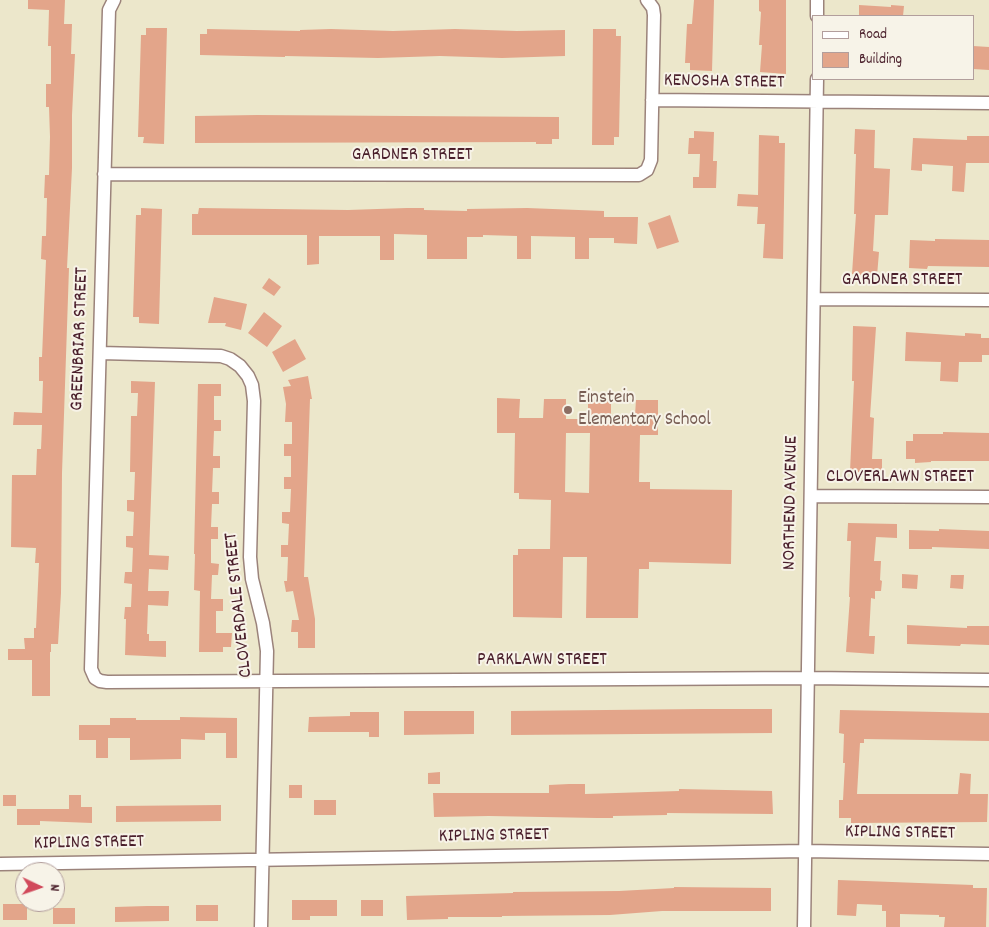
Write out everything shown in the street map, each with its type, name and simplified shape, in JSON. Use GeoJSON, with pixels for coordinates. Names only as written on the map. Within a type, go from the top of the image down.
{"type":"FeatureCollection","features":[{"type":"Feature","properties":{"kind":"street","name":"GREENBRIAR STREET"},"geometry":{"type":"LineString","coordinates":[[95,678],[91,669],[104,174],[109,10],[113,0]]}},
{"type":"Feature","properties":{"kind":"street","name":"KENOSHA STREET"},"geometry":{"type":"LineString","coordinates":[[647,0],[654,13],[652,100],[817,103],[989,103]]}},
{"type":"Feature","properties":{"kind":"street"},"geometry":{"type":"LineString","coordinates":[[817,0],[817,15]]}},
{"type":"Feature","properties":{"kind":"street","name":"NORTHEND AVENUE"},"geometry":{"type":"LineString","coordinates":[[804,927],[817,80]]}},
{"type":"Feature","properties":{"kind":"street","name":"GARDNER STREET"},"geometry":{"type":"LineString","coordinates":[[104,174],[639,175],[647,170],[651,160],[652,100]]}},
{"type":"Feature","properties":{"kind":"street","name":"GARDNER STREET"},"geometry":{"type":"LineString","coordinates":[[814,299],[989,300]]}},
{"type":"Feature","properties":{"kind":"street","name":"CLOVERDALE STREET"},"geometry":{"type":"LineString","coordinates":[[100,353],[221,356],[240,366],[252,385],[254,401],[250,557],[252,579],[266,637],[267,682],[261,927]]}},
{"type":"Feature","properties":{"kind":"street","name":"CLOVERLAWN STREET"},"geometry":{"type":"LineString","coordinates":[[811,496],[989,497]]}},
{"type":"Feature","properties":{"kind":"street","name":"PARKLAWN STREET"},"geometry":{"type":"LineString","coordinates":[[95,678],[107,682],[808,678],[989,680]]}},
{"type":"Feature","properties":{"kind":"street","name":"KIPLING STREET"},"geometry":{"type":"LineString","coordinates":[[0,864],[805,851],[989,854]]}},
{"type":"Feature","properties":{"kind":"building"},"geometry":{"type":"Polygon","coordinates":[[[28,0],[65,0],[64,24],[72,24],[71,54],[75,54],[67,268],[69,268],[62,473],[61,593],[58,644],[51,644],[50,652],[50,696],[32,696],[32,660],[8,660],[8,649],[25,649],[24,638],[34,638],[39,563],[35,563],[36,548],[11,547],[12,475],[36,475],[37,449],[41,449],[42,425],[13,425],[14,412],[42,413],[43,381],[39,381],[39,357],[42,357],[46,260],[41,259],[42,236],[46,236],[47,198],[44,198],[45,175],[49,175],[50,137],[49,107],[46,107],[46,84],[51,84],[51,46],[48,46],[49,10],[28,9],[28,0]]]}},
{"type":"Feature","properties":{"kind":"building"},"geometry":{"type":"Polygon","coordinates":[[[694,0],[714,0],[712,71],[690,70],[690,63],[685,63],[687,24],[692,24],[694,0]]]}},
{"type":"Feature","properties":{"kind":"building"},"geometry":{"type":"Polygon","coordinates":[[[759,0],[786,0],[786,74],[760,72],[762,45],[759,45],[761,12],[759,11],[759,0]]]}},
{"type":"Feature","properties":{"kind":"building"},"geometry":{"type":"Polygon","coordinates":[[[859,5],[904,6],[903,15],[859,15],[859,5]]]}},
{"type":"Feature","properties":{"kind":"building"},"geometry":{"type":"Polygon","coordinates":[[[146,28],[167,28],[164,144],[143,143],[144,137],[138,137],[141,35],[146,35],[146,28]]]}},
{"type":"Feature","properties":{"kind":"building"},"geometry":{"type":"Polygon","coordinates":[[[207,29],[300,31],[331,29],[393,31],[455,29],[565,30],[565,56],[378,58],[200,55],[200,34],[207,34],[207,29]]]}},
{"type":"Feature","properties":{"kind":"building"},"geometry":{"type":"Polygon","coordinates":[[[593,29],[616,29],[616,36],[621,36],[619,137],[614,137],[614,145],[592,145],[593,29]]]}},
{"type":"Feature","properties":{"kind":"building"},"geometry":{"type":"Polygon","coordinates":[[[974,46],[989,47],[989,70],[974,69],[974,46]]]}},
{"type":"Feature","properties":{"kind":"building"},"geometry":{"type":"Polygon","coordinates":[[[195,116],[559,117],[559,139],[552,139],[552,144],[536,144],[536,142],[195,143],[195,116]]]}},
{"type":"Feature","properties":{"kind":"building"},"geometry":{"type":"Polygon","coordinates":[[[855,129],[875,130],[874,168],[890,169],[888,215],[875,215],[873,251],[879,252],[877,276],[852,274],[856,214],[854,214],[855,129]]]}},
{"type":"Feature","properties":{"kind":"building"},"geometry":{"type":"Polygon","coordinates":[[[694,131],[714,132],[713,161],[717,161],[716,188],[693,188],[693,177],[699,177],[700,154],[688,154],[689,138],[694,138],[694,131]]]}},
{"type":"Feature","properties":{"kind":"building"},"geometry":{"type":"Polygon","coordinates":[[[759,135],[779,136],[779,143],[785,143],[783,259],[763,258],[765,224],[757,224],[758,207],[737,206],[738,194],[758,195],[759,135]]]}},
{"type":"Feature","properties":{"kind":"building"},"geometry":{"type":"Polygon","coordinates":[[[967,136],[989,136],[989,163],[966,163],[964,192],[952,191],[953,166],[922,164],[922,171],[911,170],[913,138],[967,140],[967,136]]]}},
{"type":"Feature","properties":{"kind":"building"},"geometry":{"type":"Polygon","coordinates":[[[141,208],[162,209],[159,324],[139,323],[139,317],[133,317],[136,215],[141,215],[141,208]]]}},
{"type":"Feature","properties":{"kind":"building"},"geometry":{"type":"Polygon","coordinates":[[[199,208],[348,210],[424,208],[424,210],[467,211],[467,209],[527,208],[604,211],[604,217],[638,217],[637,244],[614,243],[614,238],[589,238],[589,259],[575,259],[575,237],[531,236],[531,259],[517,259],[517,236],[483,235],[483,237],[467,237],[467,259],[427,259],[427,235],[394,234],[394,260],[380,260],[380,236],[319,236],[319,264],[307,265],[307,235],[192,235],[192,214],[198,214],[199,208]]]}},
{"type":"Feature","properties":{"kind":"building"},"geometry":{"type":"Polygon","coordinates":[[[670,215],[679,242],[657,249],[648,223],[670,215]]]}},
{"type":"Feature","properties":{"kind":"building"},"geometry":{"type":"Polygon","coordinates":[[[935,239],[989,240],[989,267],[928,266],[927,269],[909,268],[910,240],[935,241],[935,239]]]}},
{"type":"Feature","properties":{"kind":"building"},"geometry":{"type":"Polygon","coordinates":[[[269,278],[281,287],[274,296],[262,288],[269,278]]]}},
{"type":"Feature","properties":{"kind":"building"},"geometry":{"type":"Polygon","coordinates":[[[214,297],[247,304],[241,330],[225,326],[226,323],[208,323],[214,297]]]}},
{"type":"Feature","properties":{"kind":"building"},"geometry":{"type":"Polygon","coordinates":[[[264,312],[282,326],[267,347],[248,333],[264,312]]]}},
{"type":"Feature","properties":{"kind":"building"},"geometry":{"type":"Polygon","coordinates":[[[853,326],[876,327],[870,417],[874,418],[872,459],[882,459],[882,473],[850,472],[854,381],[852,381],[853,326]]]}},
{"type":"Feature","properties":{"kind":"building"},"geometry":{"type":"Polygon","coordinates":[[[906,332],[965,336],[965,333],[981,334],[981,338],[989,338],[989,355],[982,355],[982,362],[959,362],[958,382],[940,381],[941,362],[905,361],[906,332]]]}},
{"type":"Feature","properties":{"kind":"building"},"geometry":{"type":"Polygon","coordinates":[[[295,339],[306,359],[283,372],[272,352],[295,339]]]}},
{"type":"Feature","properties":{"kind":"building"},"geometry":{"type":"Polygon","coordinates":[[[308,376],[312,399],[310,399],[304,577],[308,577],[315,619],[315,648],[298,648],[298,632],[291,632],[292,620],[299,620],[293,591],[286,592],[284,581],[287,581],[288,557],[281,557],[281,545],[288,545],[289,524],[282,523],[282,512],[290,512],[291,489],[284,489],[284,477],[291,477],[291,456],[284,456],[284,444],[292,444],[292,422],[285,422],[286,404],[283,387],[291,386],[288,380],[308,376]]]}},
{"type":"Feature","properties":{"kind":"building"},"geometry":{"type":"Polygon","coordinates":[[[131,381],[155,382],[149,555],[169,556],[168,570],[149,569],[148,591],[169,591],[168,606],[148,605],[147,634],[149,634],[149,641],[166,641],[166,657],[125,655],[125,607],[131,607],[132,584],[124,583],[125,572],[132,572],[133,548],[126,547],[126,536],[133,536],[134,512],[127,511],[127,500],[134,500],[135,472],[130,472],[131,416],[137,416],[138,393],[131,393],[131,381]]]}},
{"type":"Feature","properties":{"kind":"building"},"geometry":{"type":"Polygon","coordinates":[[[198,384],[221,384],[221,396],[214,396],[214,420],[221,420],[221,431],[214,431],[213,456],[220,456],[220,468],[213,468],[212,492],[219,492],[219,504],[212,504],[211,527],[218,527],[218,539],[211,539],[211,563],[219,564],[218,575],[212,575],[211,599],[223,599],[223,611],[216,611],[216,633],[232,633],[231,647],[223,647],[223,652],[199,652],[200,591],[194,590],[198,384]]]}},
{"type":"Feature","properties":{"kind":"building"},"geometry":{"type":"Polygon","coordinates":[[[497,398],[520,399],[519,418],[543,418],[544,399],[566,399],[566,419],[588,419],[588,400],[611,400],[611,415],[635,415],[636,400],[658,400],[658,435],[640,435],[639,482],[650,482],[650,489],[732,490],[731,564],[649,562],[649,569],[639,569],[638,618],[586,618],[587,557],[563,557],[562,618],[513,617],[513,555],[518,555],[518,549],[550,549],[551,500],[519,499],[519,493],[514,493],[515,433],[497,433],[497,398]],[[566,433],[565,492],[589,493],[590,433],[566,433]]]}},
{"type":"Feature","properties":{"kind":"building"},"geometry":{"type":"Polygon","coordinates":[[[943,432],[989,433],[989,461],[931,461],[915,463],[915,459],[906,459],[906,441],[913,441],[913,434],[943,434],[943,432]]]}},
{"type":"Feature","properties":{"kind":"building"},"geometry":{"type":"Polygon","coordinates":[[[848,523],[897,524],[897,538],[876,537],[874,561],[881,561],[880,580],[882,581],[881,591],[875,591],[875,599],[871,598],[869,636],[875,636],[874,654],[846,652],[850,597],[851,541],[847,541],[848,523]]]}},
{"type":"Feature","properties":{"kind":"building"},"geometry":{"type":"Polygon","coordinates":[[[939,529],[989,531],[989,549],[932,547],[932,549],[909,549],[909,530],[939,531],[939,529]]]}},
{"type":"Feature","properties":{"kind":"building"},"geometry":{"type":"Polygon","coordinates":[[[902,574],[918,575],[917,589],[902,588],[902,574]]]}},
{"type":"Feature","properties":{"kind":"building"},"geometry":{"type":"Polygon","coordinates":[[[951,575],[964,575],[963,589],[950,588],[951,575]]]}},
{"type":"Feature","properties":{"kind":"building"},"geometry":{"type":"Polygon","coordinates":[[[907,625],[967,628],[967,626],[989,626],[989,645],[907,644],[907,625]]]}},
{"type":"Feature","properties":{"kind":"building"},"geometry":{"type":"Polygon","coordinates":[[[772,709],[772,733],[511,735],[511,711],[772,709]]]}},
{"type":"Feature","properties":{"kind":"building"},"geometry":{"type":"Polygon","coordinates":[[[840,710],[989,713],[989,741],[864,739],[864,743],[860,743],[857,794],[958,794],[960,773],[971,774],[970,794],[988,794],[987,822],[851,823],[851,818],[839,818],[839,800],[843,800],[845,763],[843,763],[844,734],[839,733],[840,710]]]}},
{"type":"Feature","properties":{"kind":"building"},"geometry":{"type":"Polygon","coordinates":[[[404,711],[474,711],[474,734],[404,735],[404,711]]]}},
{"type":"Feature","properties":{"kind":"building"},"geometry":{"type":"Polygon","coordinates":[[[350,712],[379,712],[379,737],[369,737],[369,732],[308,732],[309,717],[350,716],[350,712]]]}},
{"type":"Feature","properties":{"kind":"building"},"geometry":{"type":"Polygon","coordinates":[[[180,717],[237,718],[237,758],[226,758],[226,733],[205,733],[205,740],[181,739],[181,759],[130,760],[130,738],[108,738],[108,758],[96,758],[96,740],[79,740],[79,725],[110,725],[110,718],[180,720],[180,717]]]}},
{"type":"Feature","properties":{"kind":"building"},"geometry":{"type":"Polygon","coordinates":[[[440,772],[440,784],[428,784],[428,773],[440,772]]]}},
{"type":"Feature","properties":{"kind":"building"},"geometry":{"type":"Polygon","coordinates":[[[585,784],[585,794],[679,791],[679,789],[772,791],[773,814],[667,813],[667,815],[613,816],[613,818],[434,817],[433,793],[549,793],[549,785],[585,784]]]}},
{"type":"Feature","properties":{"kind":"building"},"geometry":{"type":"Polygon","coordinates":[[[289,785],[302,785],[302,798],[289,798],[289,785]]]}},
{"type":"Feature","properties":{"kind":"building"},"geometry":{"type":"Polygon","coordinates":[[[3,795],[16,795],[16,806],[3,806],[3,795]]]}},
{"type":"Feature","properties":{"kind":"building"},"geometry":{"type":"Polygon","coordinates":[[[69,795],[81,795],[81,807],[92,807],[92,823],[40,821],[40,825],[17,825],[17,809],[69,809],[69,795]]]}},
{"type":"Feature","properties":{"kind":"building"},"geometry":{"type":"Polygon","coordinates":[[[314,800],[336,800],[336,815],[314,815],[314,800]]]}},
{"type":"Feature","properties":{"kind":"building"},"geometry":{"type":"Polygon","coordinates":[[[221,805],[221,821],[116,822],[116,806],[221,805]]]}},
{"type":"Feature","properties":{"kind":"building"},"geometry":{"type":"Polygon","coordinates":[[[838,880],[973,885],[973,888],[987,888],[986,927],[944,927],[945,917],[939,917],[939,915],[900,914],[900,927],[886,927],[886,911],[882,911],[882,905],[857,904],[856,916],[837,915],[838,880]]]}},
{"type":"Feature","properties":{"kind":"building"},"geometry":{"type":"Polygon","coordinates":[[[674,887],[771,888],[771,911],[662,911],[610,915],[448,917],[448,919],[407,920],[406,896],[619,891],[674,887]]]}},
{"type":"Feature","properties":{"kind":"building"},"geometry":{"type":"Polygon","coordinates":[[[292,900],[337,900],[337,916],[310,916],[310,920],[292,920],[292,900]]]}},
{"type":"Feature","properties":{"kind":"building"},"geometry":{"type":"Polygon","coordinates":[[[361,900],[383,900],[383,916],[361,916],[361,900]]]}},
{"type":"Feature","properties":{"kind":"building"},"geometry":{"type":"Polygon","coordinates":[[[3,904],[15,904],[15,912],[27,912],[27,920],[3,920],[3,904]]]}},
{"type":"Feature","properties":{"kind":"building"},"geometry":{"type":"Polygon","coordinates":[[[196,905],[218,905],[218,921],[196,921],[196,905]]]}},
{"type":"Feature","properties":{"kind":"building"},"geometry":{"type":"Polygon","coordinates":[[[169,906],[169,921],[115,922],[115,907],[169,906]]]}},
{"type":"Feature","properties":{"kind":"building"},"geometry":{"type":"Polygon","coordinates":[[[65,908],[75,908],[75,924],[53,924],[53,912],[65,912],[65,908]]]}},
{"type":"Feature","properties":{"kind":"place","name":"Einstein Elementary School"},"geometry":{"type":"Point","coordinates":[568,410]}}]}
